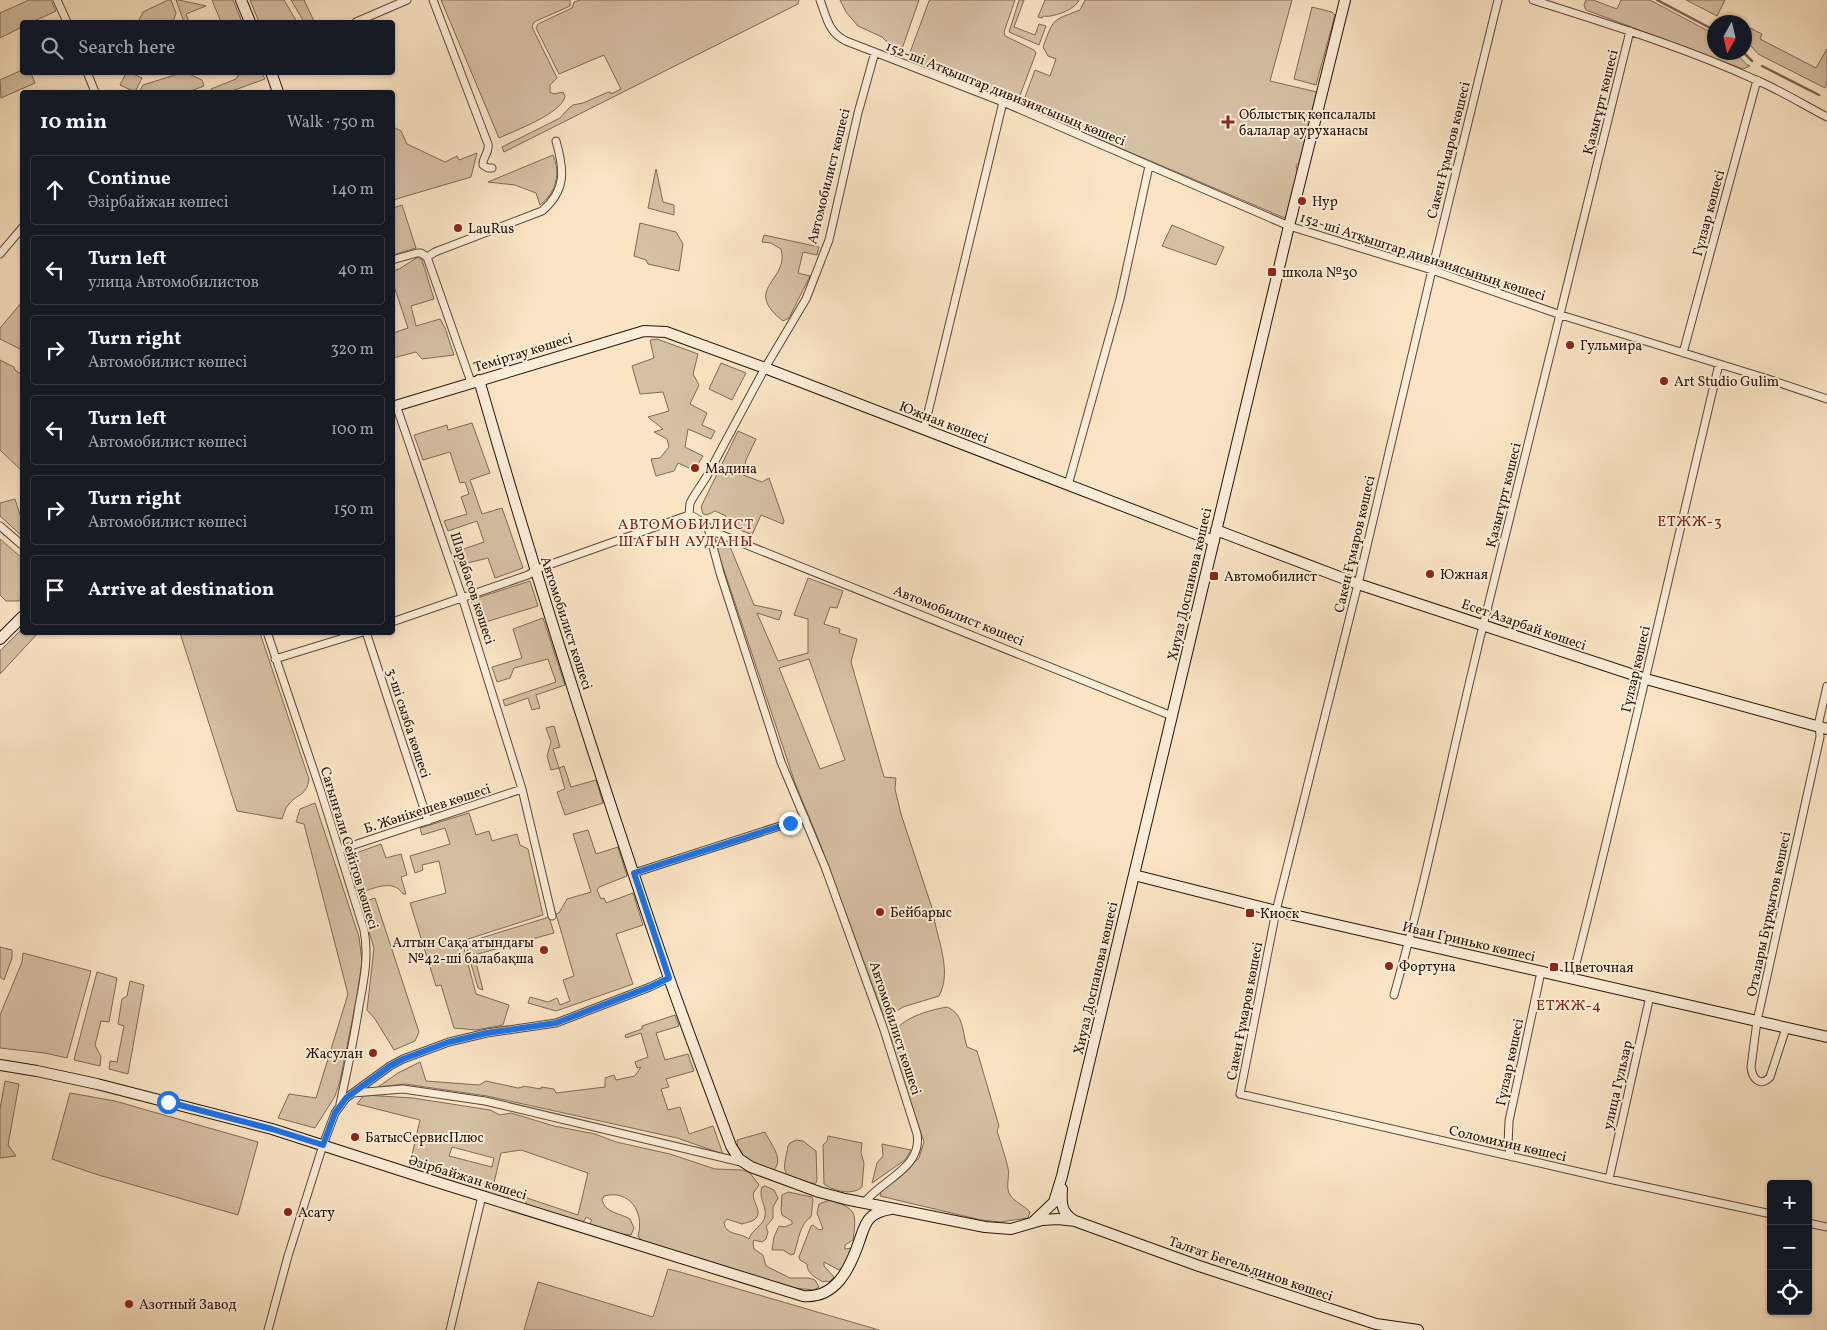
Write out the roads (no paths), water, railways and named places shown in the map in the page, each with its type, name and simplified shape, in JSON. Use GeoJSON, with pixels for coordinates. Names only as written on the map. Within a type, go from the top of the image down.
{"type":"FeatureCollection","features":[{"type":"Feature","properties":{"kind":"street"},"geometry":{"type":"LineString","coordinates":[[57,0],[66,20]]}},
{"type":"Feature","properties":{"kind":"street"},"geometry":{"type":"LineString","coordinates":[[241,0],[249,20]]}},
{"type":"Feature","properties":{"kind":"street"},"geometry":{"type":"LineString","coordinates":[[361,20],[407,0]]}},
{"type":"Feature","properties":{"kind":"street"},"geometry":{"type":"LineString","coordinates":[[433,0],[488,144],[489,151],[483,165],[492,168]]}},
{"type":"Feature","properties":{"kind":"street","name":"152-ші Атқыштар дивизиясының көшесі"},"geometry":{"type":"LineString","coordinates":[[820,0],[831,30],[846,41],[1003,102],[1289,226],[1432,270],[1561,315],[1827,399]]}},
{"type":"Feature","properties":{"kind":"street","name":"Хиуаз Доспанова көшесі"},"geometry":{"type":"LineString","coordinates":[[1062,1176],[1289,226],[1345,0]]}},
{"type":"Feature","properties":{"kind":"street","name":"Сакен Ғұмаров көшесі"},"geometry":{"type":"LineString","coordinates":[[1240,1094],[1276,911],[1358,584],[1498,0]]}},
{"type":"Feature","properties":{"kind":"street"},"geometry":{"type":"LineString","coordinates":[[1533,0],[1630,31],[1757,80],[1827,117]]}},
{"type":"Feature","properties":{"kind":"street","name":"Қазығұрт көшесі"},"geometry":{"type":"LineString","coordinates":[[1394,995],[1409,941],[1483,624],[1630,31]]}},
{"type":"Feature","properties":{"kind":"street","name":"Автомобилист көшесі"},"geometry":{"type":"LineString","coordinates":[[875,52],[858,113],[829,240],[806,299],[765,368],[708,476],[694,496],[686,516],[699,519],[708,528],[717,533],[1172,716]]}},
{"type":"Feature","properties":{"kind":"street"},"geometry":{"type":"LineString","coordinates":[[88,75],[94,90]]}},
{"type":"Feature","properties":{"kind":"street"},"geometry":{"type":"LineString","coordinates":[[272,75],[277,90]]}},
{"type":"Feature","properties":{"kind":"street","name":"Гүлзар көшесі"},"geometry":{"type":"LineString","coordinates":[[1682,353],[1757,80]]}},
{"type":"Feature","properties":{"kind":"street"},"geometry":{"type":"LineString","coordinates":[[924,429],[1003,102]]}},
{"type":"Feature","properties":{"kind":"street"},"geometry":{"type":"LineString","coordinates":[[395,259],[417,253],[427,256],[534,214],[549,205],[558,195],[562,174],[556,140]]}},
{"type":"Feature","properties":{"kind":"street"},"geometry":{"type":"LineString","coordinates":[[1068,485],[1120,299],[1150,166]]}},
{"type":"Feature","properties":{"kind":"street"},"geometry":{"type":"LineString","coordinates":[[0,254],[20,230]]}},
{"type":"Feature","properties":{"kind":"street","name":"Автомобилист көшесі"},"geometry":{"type":"LineString","coordinates":[[427,256],[475,381],[535,571],[669,978],[733,1150],[744,1163]]}},
{"type":"Feature","properties":{"kind":"street","name":"Теміртау көшесі"},"geometry":{"type":"LineString","coordinates":[[395,403],[644,331],[663,331]]}},
{"type":"Feature","properties":{"kind":"street","name":"Южная көшесі"},"geometry":{"type":"LineString","coordinates":[[663,331],[765,368],[1214,541]]}},
{"type":"Feature","properties":{"kind":"street","name":"Гүлзар көшесі"},"geometry":{"type":"LineString","coordinates":[[1572,979],[1607,846],[1719,364]]}},
{"type":"Feature","properties":{"kind":"street","name":"Шарабасов көшесі"},"geometry":{"type":"LineString","coordinates":[[395,406],[462,597],[522,790],[552,916]]}},
{"type":"Feature","properties":{"kind":"street"},"geometry":{"type":"LineString","coordinates":[[395,621],[528,575],[686,516]]}},
{"type":"Feature","properties":{"kind":"street"},"geometry":{"type":"LineString","coordinates":[[0,526],[20,543]]}},
{"type":"Feature","properties":{"kind":"street","name":"Автомобилист көшесі"},"geometry":{"type":"LineString","coordinates":[[708,528],[720,573],[781,762],[825,867],[862,968],[918,1140],[917,1149],[912,1160],[878,1188],[864,1203]]}},
{"type":"Feature","properties":{"kind":"street","name":"Есет Азарбай көшесі"},"geometry":{"type":"LineString","coordinates":[[1216,530],[1358,584],[1646,679],[1823,728]]}},
{"type":"Feature","properties":{"kind":"street"},"geometry":{"type":"LineString","coordinates":[[0,639],[20,619]]}},
{"type":"Feature","properties":{"kind":"street","name":"Сағынғали Сейітов көшесі"},"geometry":{"type":"LineString","coordinates":[[267,635],[364,930],[367,951],[351,1055],[340,1105]]}},
{"type":"Feature","properties":{"kind":"street"},"geometry":{"type":"LineString","coordinates":[[276,659],[355,635]]}},
{"type":"Feature","properties":{"kind":"street","name":"3-ші сызба көшесі"},"geometry":{"type":"LineString","coordinates":[[366,635],[428,821]]}},
{"type":"Feature","properties":{"kind":"street","name":"Оталары Бұрқытов көшесі"},"geometry":{"type":"LineString","coordinates":[[1786,1028],[1772,1072],[1766,1081],[1756,1080],[1752,1074],[1757,1021],[1823,728],[1820,714],[1827,686]]}},
{"type":"Feature","properties":{"kind":"street","name":"Б. Жәнікешев көшесі"},"geometry":{"type":"LineString","coordinates":[[339,850],[522,790]]}},
{"type":"Feature","properties":{"kind":"street"},"geometry":{"type":"LineString","coordinates":[[634,873],[805,818]]}},
{"type":"Feature","properties":{"kind":"street","name":"Иван Гринько көшесі"},"geometry":{"type":"LineString","coordinates":[[1134,875],[1276,911],[1827,1037]]}},
{"type":"Feature","properties":{"kind":"street","name":"Гүлзар көшесі"},"geometry":{"type":"LineString","coordinates":[[1512,1157],[1508,1146],[1509,1121],[1541,972]]}},
{"type":"Feature","properties":{"kind":"street"},"geometry":{"type":"LineString","coordinates":[[268,1330],[288,1256],[323,1145],[335,1113],[352,1093],[396,1062],[449,1042],[487,1033],[556,1023],[669,978]]}},
{"type":"Feature","properties":{"kind":"street","name":"улица Гульзар"},"geometry":{"type":"LineString","coordinates":[[1609,1179],[1650,996]]}},
{"type":"Feature","properties":{"kind":"street","name":"Әзірбайжан көшесі"},"geometry":{"type":"LineString","coordinates":[[0,1065],[97,1084],[272,1129],[794,1294],[811,1297],[826,1292],[843,1278],[850,1266],[864,1229]]}},
{"type":"Feature","properties":{"kind":"street"},"geometry":{"type":"LineString","coordinates":[[352,1093],[403,1089],[485,1101],[744,1163],[779,1179],[855,1202],[860,1207],[864,1218],[864,1229]]}},
{"type":"Feature","properties":{"kind":"street","name":"Соломихин көшесі"},"geometry":{"type":"LineString","coordinates":[[1240,1094],[1609,1179],[1767,1213]]}},
{"type":"Feature","properties":{"kind":"street"},"geometry":{"type":"LineString","coordinates":[[1062,1176],[1063,1208],[1068,1216],[1079,1222]]}},
{"type":"Feature","properties":{"kind":"street"},"geometry":{"type":"LineString","coordinates":[[1031,1223],[1045,1213],[1054,1202],[1062,1176]]}},
{"type":"Feature","properties":{"kind":"street"},"geometry":{"type":"LineString","coordinates":[[450,1330],[482,1196]]}},
{"type":"Feature","properties":{"kind":"street"},"geometry":{"type":"LineString","coordinates":[[845,1199],[985,1227],[1004,1229],[1058,1219],[1079,1222]]}},
{"type":"Feature","properties":{"kind":"street"},"geometry":{"type":"LineString","coordinates":[[864,1229],[873,1216],[883,1211],[902,1210]]}},
{"type":"Feature","properties":{"kind":"street","name":"Талғат Бегельдинов көшесі"},"geometry":{"type":"LineString","coordinates":[[1079,1222],[1199,1266],[1376,1324],[1418,1330]]}},
{"type":"Feature","properties":{"kind":"street"},"geometry":{"type":"LineString","coordinates":[[1812,1224],[1827,1227]]}},
{"type":"Feature","properties":{"kind":"waterway"},"geometry":{"type":"LineString","coordinates":[[1657,0],[1707,26]]}},
{"type":"Feature","properties":{"kind":"waterway"},"geometry":{"type":"LineString","coordinates":[[1762,66],[1819,95]]}},
{"type":"Feature","properties":{"kind":"place","name":"Облыстық көпсалалы балалар ауруханасы"},"geometry":{"type":"Point","coordinates":[1228,122]}},
{"type":"Feature","properties":{"kind":"place","name":"Нур"},"geometry":{"type":"Point","coordinates":[1302,201]}},
{"type":"Feature","properties":{"kind":"place","name":"LauRus"},"geometry":{"type":"Point","coordinates":[458,228]}},
{"type":"Feature","properties":{"kind":"place","name":"школа №30"},"geometry":{"type":"Point","coordinates":[1272,272]}},
{"type":"Feature","properties":{"kind":"place","name":"Гульмира"},"geometry":{"type":"Point","coordinates":[1570,345]}},
{"type":"Feature","properties":{"kind":"place","name":"Art Studio Gulim"},"geometry":{"type":"Point","coordinates":[1664,381]}},
{"type":"Feature","properties":{"kind":"place","name":"Мадина"},"geometry":{"type":"Point","coordinates":[695,468]}},
{"type":"Feature","properties":{"kind":"place","name":"Южная"},"geometry":{"type":"Point","coordinates":[1430,574]}},
{"type":"Feature","properties":{"kind":"place","name":"Автомобилист"},"geometry":{"type":"Point","coordinates":[1214,576]}},
{"type":"Feature","properties":{"kind":"place","name":"Бейбарыс"},"geometry":{"type":"Point","coordinates":[880,912]}},
{"type":"Feature","properties":{"kind":"place","name":"Киоск"},"geometry":{"type":"Point","coordinates":[1250,913]}},
{"type":"Feature","properties":{"kind":"place","name":"Алтын Сақа атындағы №42-ші балабақша"},"geometry":{"type":"Point","coordinates":[544,950]}},
{"type":"Feature","properties":{"kind":"place","name":"Фортуна"},"geometry":{"type":"Point","coordinates":[1389,966]}},
{"type":"Feature","properties":{"kind":"place","name":"Цветочная"},"geometry":{"type":"Point","coordinates":[1554,967]}},
{"type":"Feature","properties":{"kind":"place","name":"Жасулан"},"geometry":{"type":"Point","coordinates":[373,1053]}},
{"type":"Feature","properties":{"kind":"place","name":"БатысСервисПлюс"},"geometry":{"type":"Point","coordinates":[355,1137]}},
{"type":"Feature","properties":{"kind":"place","name":"Асату"},"geometry":{"type":"Point","coordinates":[288,1212]}},
{"type":"Feature","properties":{"kind":"place","name":"Азотный Завод"},"geometry":{"type":"Point","coordinates":[129,1304]}},
{"type":"Feature","properties":{"kind":"district","name":"ЕТЖЖ-3"},"geometry":{"type":"Point","coordinates":[1690,521]}},
{"type":"Feature","properties":{"kind":"district","name":"АВТОМОБИЛИСТ ШАҒЫН АУДАНЫ"},"geometry":{"type":"Point","coordinates":[686,532]}},
{"type":"Feature","properties":{"kind":"district","name":"ЕТЖЖ-4"},"geometry":{"type":"Point","coordinates":[1569,1005]}}]}
